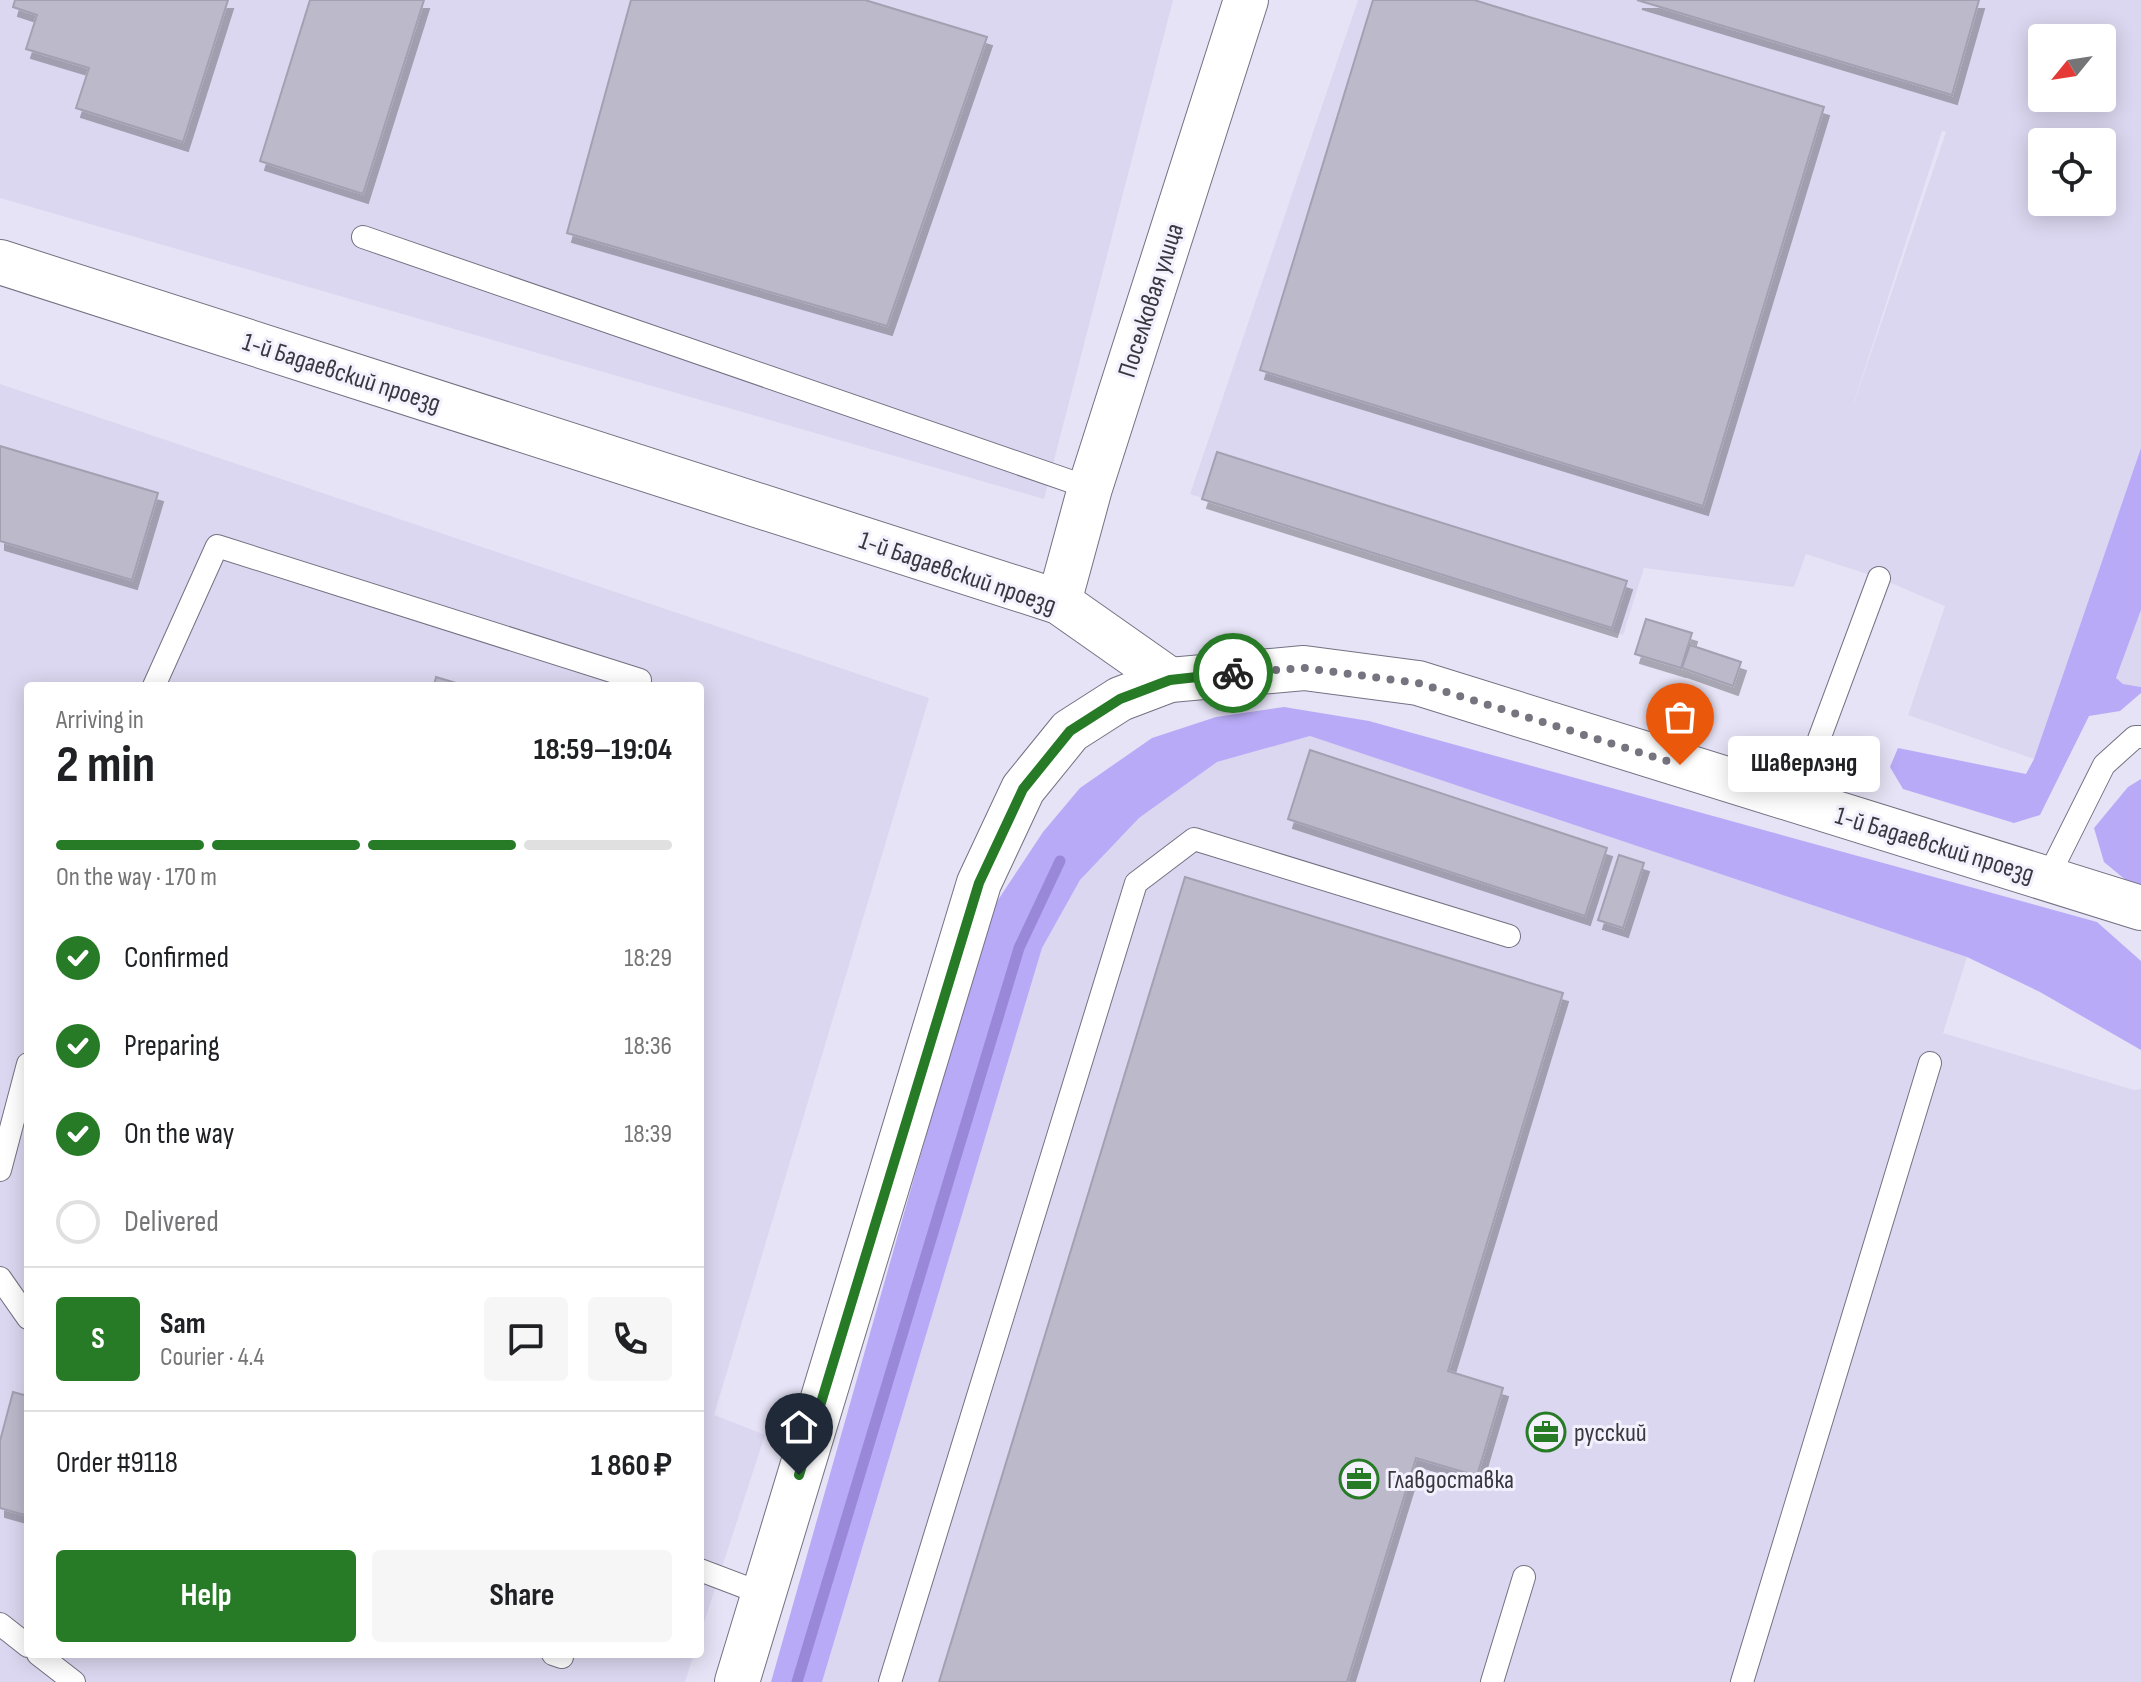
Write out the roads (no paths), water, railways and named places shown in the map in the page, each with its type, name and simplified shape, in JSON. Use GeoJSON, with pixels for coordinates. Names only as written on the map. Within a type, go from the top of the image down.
{"type":"FeatureCollection","features":[{"type":"Feature","properties":{"kind":"street","name":"Поселковая улица"},"geometry":{"type":"LineString","coordinates":[[1059,602],[1090,488],[1246,0]]}},
{"type":"Feature","properties":{"kind":"street","name":"1-й Бадаевский проезд"},"geometry":{"type":"LineString","coordinates":[[0,262],[1059,602],[1170,680],[1304,668],[1418,683],[2138,909]]}},
{"type":"Feature","properties":{"kind":"street"},"geometry":{"type":"LineString","coordinates":[[737,1682],[979,883],[1023,789],[1070,731],[1120,699],[1170,680]]}},
{"type":"Feature","properties":{"kind":"lane"},"geometry":{"type":"LineString","coordinates":[[363,237],[1090,488]]}},
{"type":"Feature","properties":{"kind":"lane"},"geometry":{"type":"LineString","coordinates":[[156,682],[217,546],[640,682]]}},
{"type":"Feature","properties":{"kind":"lane"},"geometry":{"type":"LineString","coordinates":[[1796,801],[1879,578]]}},
{"type":"Feature","properties":{"kind":"lane"},"geometry":{"type":"LineString","coordinates":[[2047,879],[2104,765],[2135,737],[2141,737]]}},
{"type":"Feature","properties":{"kind":"lane"},"geometry":{"type":"LineString","coordinates":[[890,1682],[1136,883],[1194,839],[1509,936]]}},
{"type":"Feature","properties":{"kind":"lane"},"geometry":{"type":"LineString","coordinates":[[1742,1682],[1930,1063]]}},
{"type":"Feature","properties":{"kind":"lane"},"geometry":{"type":"LineString","coordinates":[[0,1170],[24,1079]]}},
{"type":"Feature","properties":{"kind":"lane"},"geometry":{"type":"LineString","coordinates":[[0,1278],[24,1312]]}},
{"type":"Feature","properties":{"kind":"lane"},"geometry":{"type":"LineString","coordinates":[[704,1572],[763,1594]]}},
{"type":"Feature","properties":{"kind":"lane"},"geometry":{"type":"LineString","coordinates":[[1492,1682],[1524,1577]]}},
{"type":"Feature","properties":{"kind":"lane"},"geometry":{"type":"LineString","coordinates":[[0,1624],[24,1643]]}},
{"type":"Feature","properties":{"kind":"lane"},"geometry":{"type":"LineString","coordinates":[[43,1658],[74,1682]]}},
{"type":"Feature","properties":{"kind":"waterway"},"geometry":{"type":"LineString","coordinates":[[797,1682],[1019,948],[1060,861]]}},
{"type":"Feature","properties":{"kind":"place","name":"Шаверлэнд"},"geometry":{"type":"Point","coordinates":[1680,765]}},
{"type":"Feature","properties":{"kind":"place","name":"русский"},"geometry":{"type":"Point","coordinates":[1546,1432]}},
{"type":"Feature","properties":{"kind":"place","name":"Главдоставка"},"geometry":{"type":"Point","coordinates":[1359,1479]}}]}
